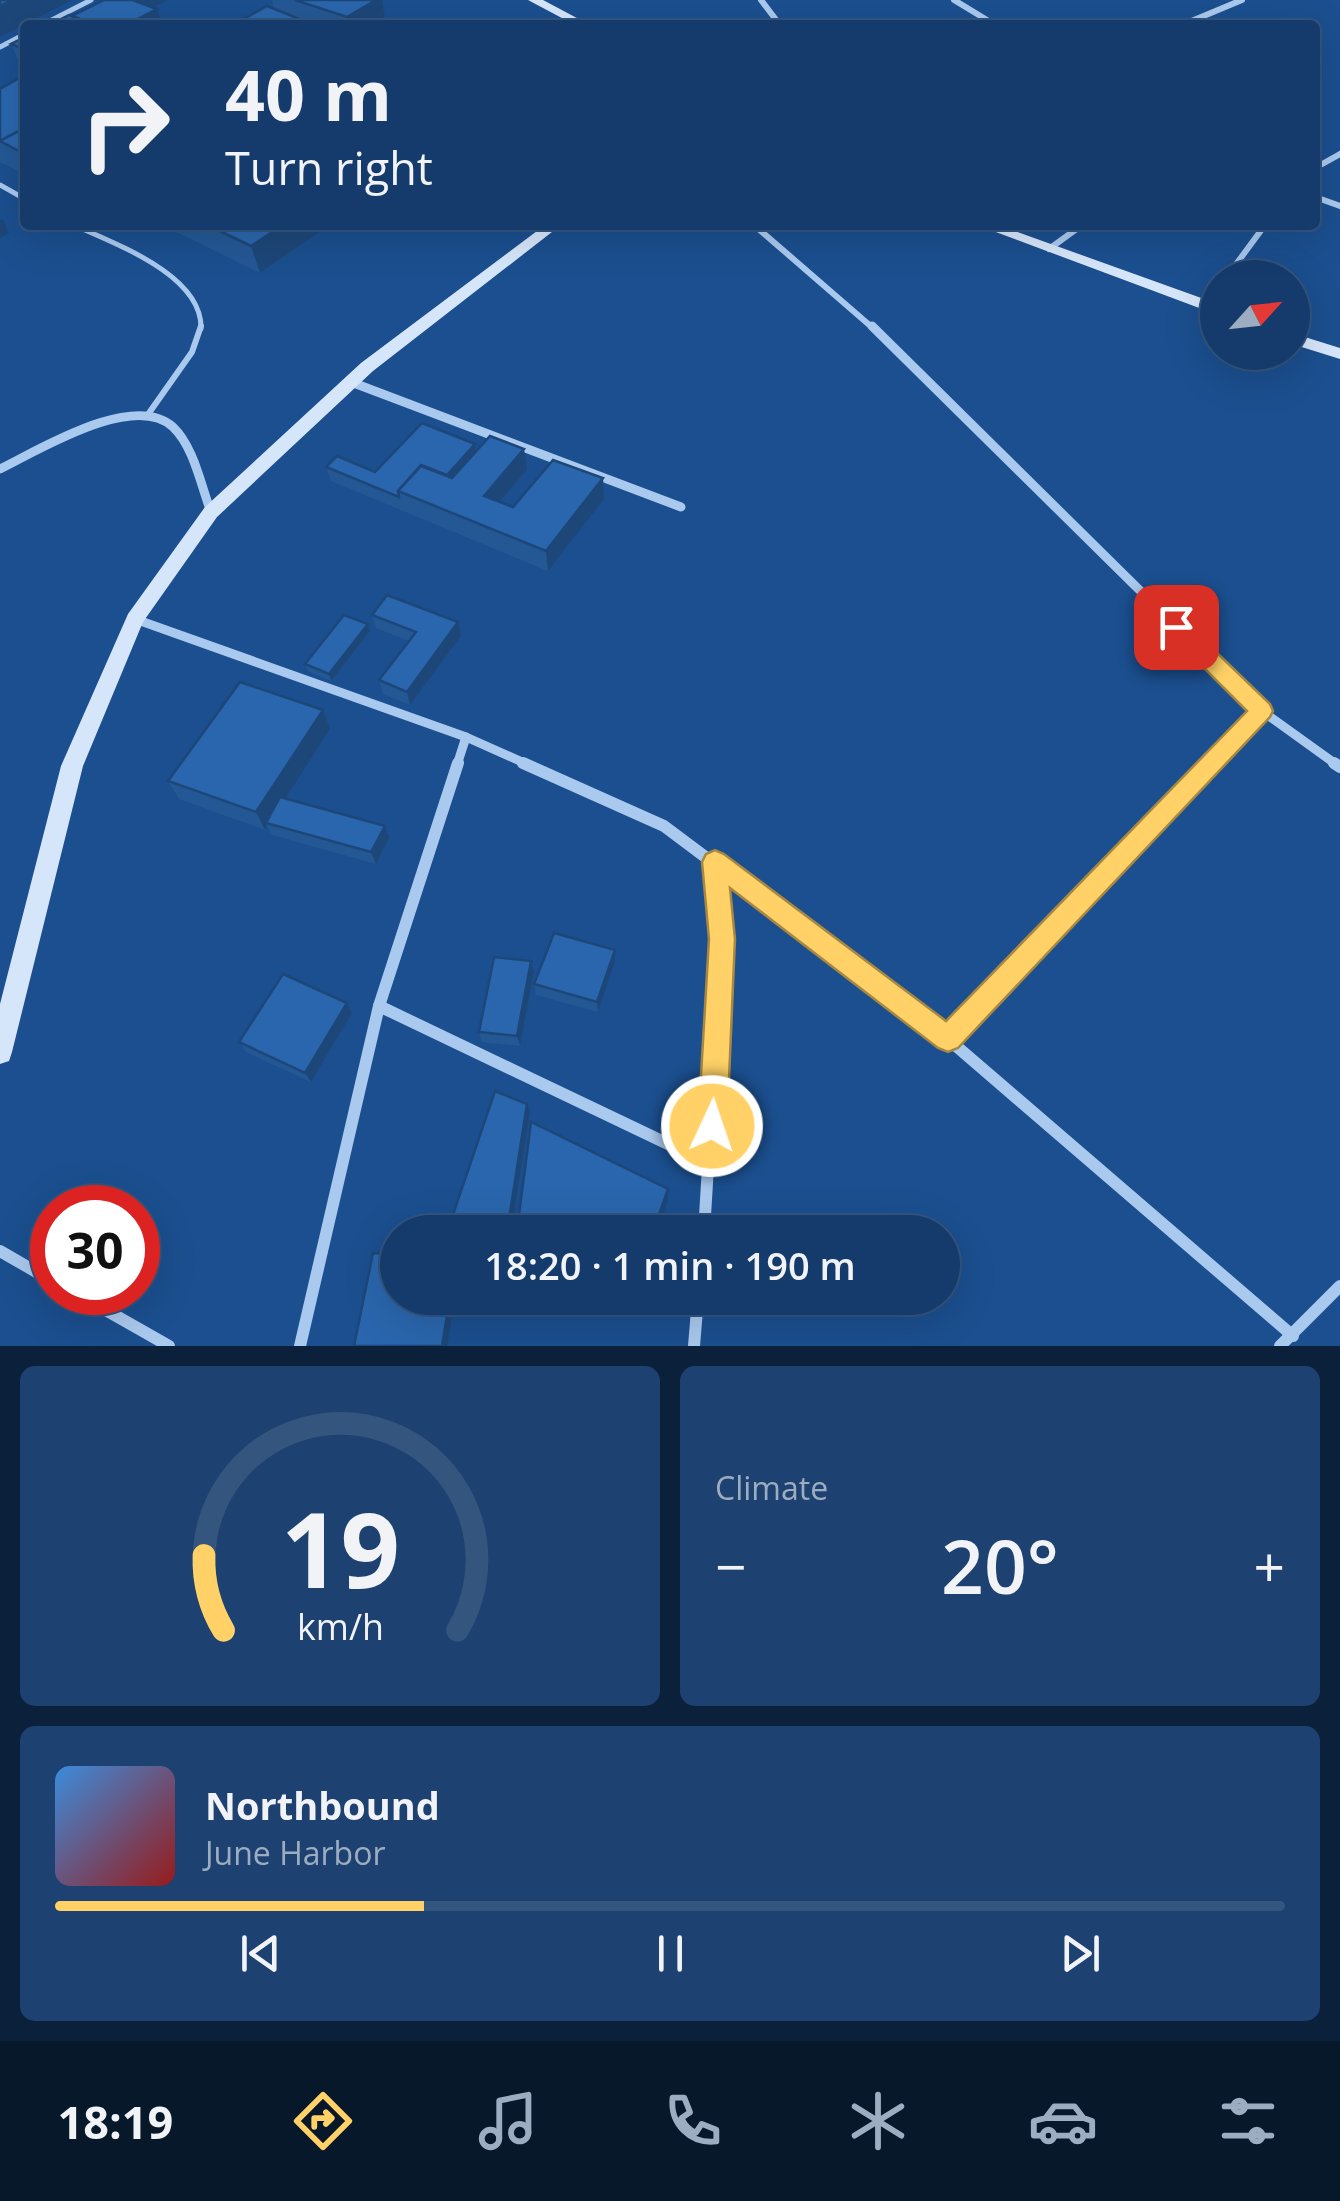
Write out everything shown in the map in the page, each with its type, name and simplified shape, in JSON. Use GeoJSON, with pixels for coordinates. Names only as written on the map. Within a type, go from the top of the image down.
{"type":"FeatureCollection","features":[{"type":"Feature","properties":{"kind":"street"},"geometry":{"type":"LineString","coordinates":[[534,0],[574,20]]}},
{"type":"Feature","properties":{"kind":"street"},"geometry":{"type":"LineString","coordinates":[[761,0],[776,20]]}},
{"type":"Feature","properties":{"kind":"street"},"geometry":{"type":"LineString","coordinates":[[954,0],[988,20]]}},
{"type":"Feature","properties":{"kind":"street"},"geometry":{"type":"LineString","coordinates":[[1194,20],[1242,0]]}},
{"type":"Feature","properties":{"kind":"street"},"geometry":{"type":"LineString","coordinates":[[0,1052],[72,766],[135,619],[212,512],[351,382],[548,230]]}},
{"type":"Feature","properties":{"kind":"street"},"geometry":{"type":"LineString","coordinates":[[760,230],[842,297],[1262,711],[1340,767]]}},
{"type":"Feature","properties":{"kind":"street"},"geometry":{"type":"LineString","coordinates":[[998,230],[1200,304]]}},
{"type":"Feature","properties":{"kind":"street"},"geometry":{"type":"LineString","coordinates":[[1049,249],[1075,230]]}},
{"type":"Feature","properties":{"kind":"street"},"geometry":{"type":"LineString","coordinates":[[1239,260],[1261,230]]}},
{"type":"Feature","properties":{"kind":"street"},"geometry":{"type":"LineString","coordinates":[[1310,344],[1340,354]]}},
{"type":"Feature","properties":{"kind":"street"},"geometry":{"type":"LineString","coordinates":[[351,382],[681,507]]}},
{"type":"Feature","properties":{"kind":"street"},"geometry":{"type":"LineString","coordinates":[[0,469],[103,422],[126,414],[148,413],[170,422],[180,436],[212,512]]}},
{"type":"Feature","properties":{"kind":"street"},"geometry":{"type":"LineString","coordinates":[[135,619],[466,737],[664,826],[948,1039],[1287,1341],[1340,1286]]}},
{"type":"Feature","properties":{"kind":"street"},"geometry":{"type":"LineString","coordinates":[[948,1039],[1262,711]]}},
{"type":"Feature","properties":{"kind":"street"},"geometry":{"type":"LineString","coordinates":[[300,1346],[379,1006],[466,737]]}},
{"type":"Feature","properties":{"kind":"street"},"geometry":{"type":"LineString","coordinates":[[706,1215],[722,939],[715,862]]}},
{"type":"Feature","properties":{"kind":"street"},"geometry":{"type":"LineString","coordinates":[[379,1006],[710,1164]]}},
{"type":"Feature","properties":{"kind":"street"},"geometry":{"type":"LineString","coordinates":[[0,1251],[30,1268]]}},
{"type":"Feature","properties":{"kind":"street"},"geometry":{"type":"LineString","coordinates":[[114,1315],[169,1346]]}},
{"type":"Feature","properties":{"kind":"street"},"geometry":{"type":"LineString","coordinates":[[694,1346],[697,1315]]}},
{"type":"Feature","properties":{"kind":"lane"},"geometry":{"type":"LineString","coordinates":[[52,20],[91,0]]}},
{"type":"Feature","properties":{"kind":"lane"},"geometry":{"type":"LineString","coordinates":[[84,230],[172,275],[191,294],[200,312],[200,335],[148,413]]}},
{"type":"Feature","properties":{"kind":"building"},"geometry":{"type":"Polygon","coordinates":[[[104,0],[137,0],[157,9],[136,20],[82,20],[72,16],[104,0]]]}},
{"type":"Feature","properties":{"kind":"building"},"geometry":{"type":"Polygon","coordinates":[[[295,0],[376,0],[347,17],[295,0]]]}},
{"type":"Feature","properties":{"kind":"building"},"geometry":{"type":"Polygon","coordinates":[[[267,6],[302,20],[242,20],[267,6]]]}},
{"type":"Feature","properties":{"kind":"building"},"geometry":{"type":"Polygon","coordinates":[[[20,78],[20,131],[0,141],[0,89],[20,78]]]}},
{"type":"Feature","properties":{"kind":"building"},"geometry":{"type":"Polygon","coordinates":[[[20,131],[20,151],[0,141],[20,131]]]}},
{"type":"Feature","properties":{"kind":"building"},"geometry":{"type":"Polygon","coordinates":[[[217,230],[275,230],[251,246],[217,230]]]}},
{"type":"Feature","properties":{"kind":"building"},"geometry":{"type":"Polygon","coordinates":[[[422,423],[475,444],[447,475],[421,465],[398,491],[399,497],[326,467],[337,456],[375,472],[422,423]]]}},
{"type":"Feature","properties":{"kind":"building"},"geometry":{"type":"Polygon","coordinates":[[[490,436],[524,449],[484,496],[513,507],[553,460],[603,478],[546,551],[398,491],[421,466],[452,478],[490,436]]]}},
{"type":"Feature","properties":{"kind":"building"},"geometry":{"type":"Polygon","coordinates":[[[387,595],[458,622],[407,692],[379,680],[416,632],[372,615],[387,595]]]}},
{"type":"Feature","properties":{"kind":"building"},"geometry":{"type":"Polygon","coordinates":[[[344,615],[368,624],[329,674],[305,664],[344,615]]]}},
{"type":"Feature","properties":{"kind":"building"},"geometry":{"type":"Polygon","coordinates":[[[240,682],[323,710],[256,812],[168,781],[240,682]]]}},
{"type":"Feature","properties":{"kind":"building"},"geometry":{"type":"Polygon","coordinates":[[[280,797],[385,826],[371,852],[266,823],[280,797]]]}},
{"type":"Feature","properties":{"kind":"building"},"geometry":{"type":"Polygon","coordinates":[[[554,933],[615,950],[597,1002],[534,984],[554,933]]]}},
{"type":"Feature","properties":{"kind":"building"},"geometry":{"type":"Polygon","coordinates":[[[494,957],[531,961],[517,1036],[479,1032],[494,957]]]}},
{"type":"Feature","properties":{"kind":"building"},"geometry":{"type":"Polygon","coordinates":[[[283,974],[347,1003],[305,1073],[239,1042],[283,974]]]}},
{"type":"Feature","properties":{"kind":"building"},"geometry":{"type":"Polygon","coordinates":[[[495,1091],[527,1104],[510,1215],[453,1215],[495,1091]]]}},
{"type":"Feature","properties":{"kind":"building"},"geometry":{"type":"Polygon","coordinates":[[[531,1122],[668,1189],[659,1215],[519,1215],[531,1122]]]}},
{"type":"Feature","properties":{"kind":"building"},"geometry":{"type":"Polygon","coordinates":[[[373,1253],[380,1254],[380,1315],[447,1315],[442,1346],[354,1346],[373,1253]]]}},
{"type":"Feature","properties":{"kind":"route"},"geometry":{"type":"LineString","coordinates":[[712,1126],[722,939],[715,862],[948,1039],[1262,711],[1176,627]]}}]}
